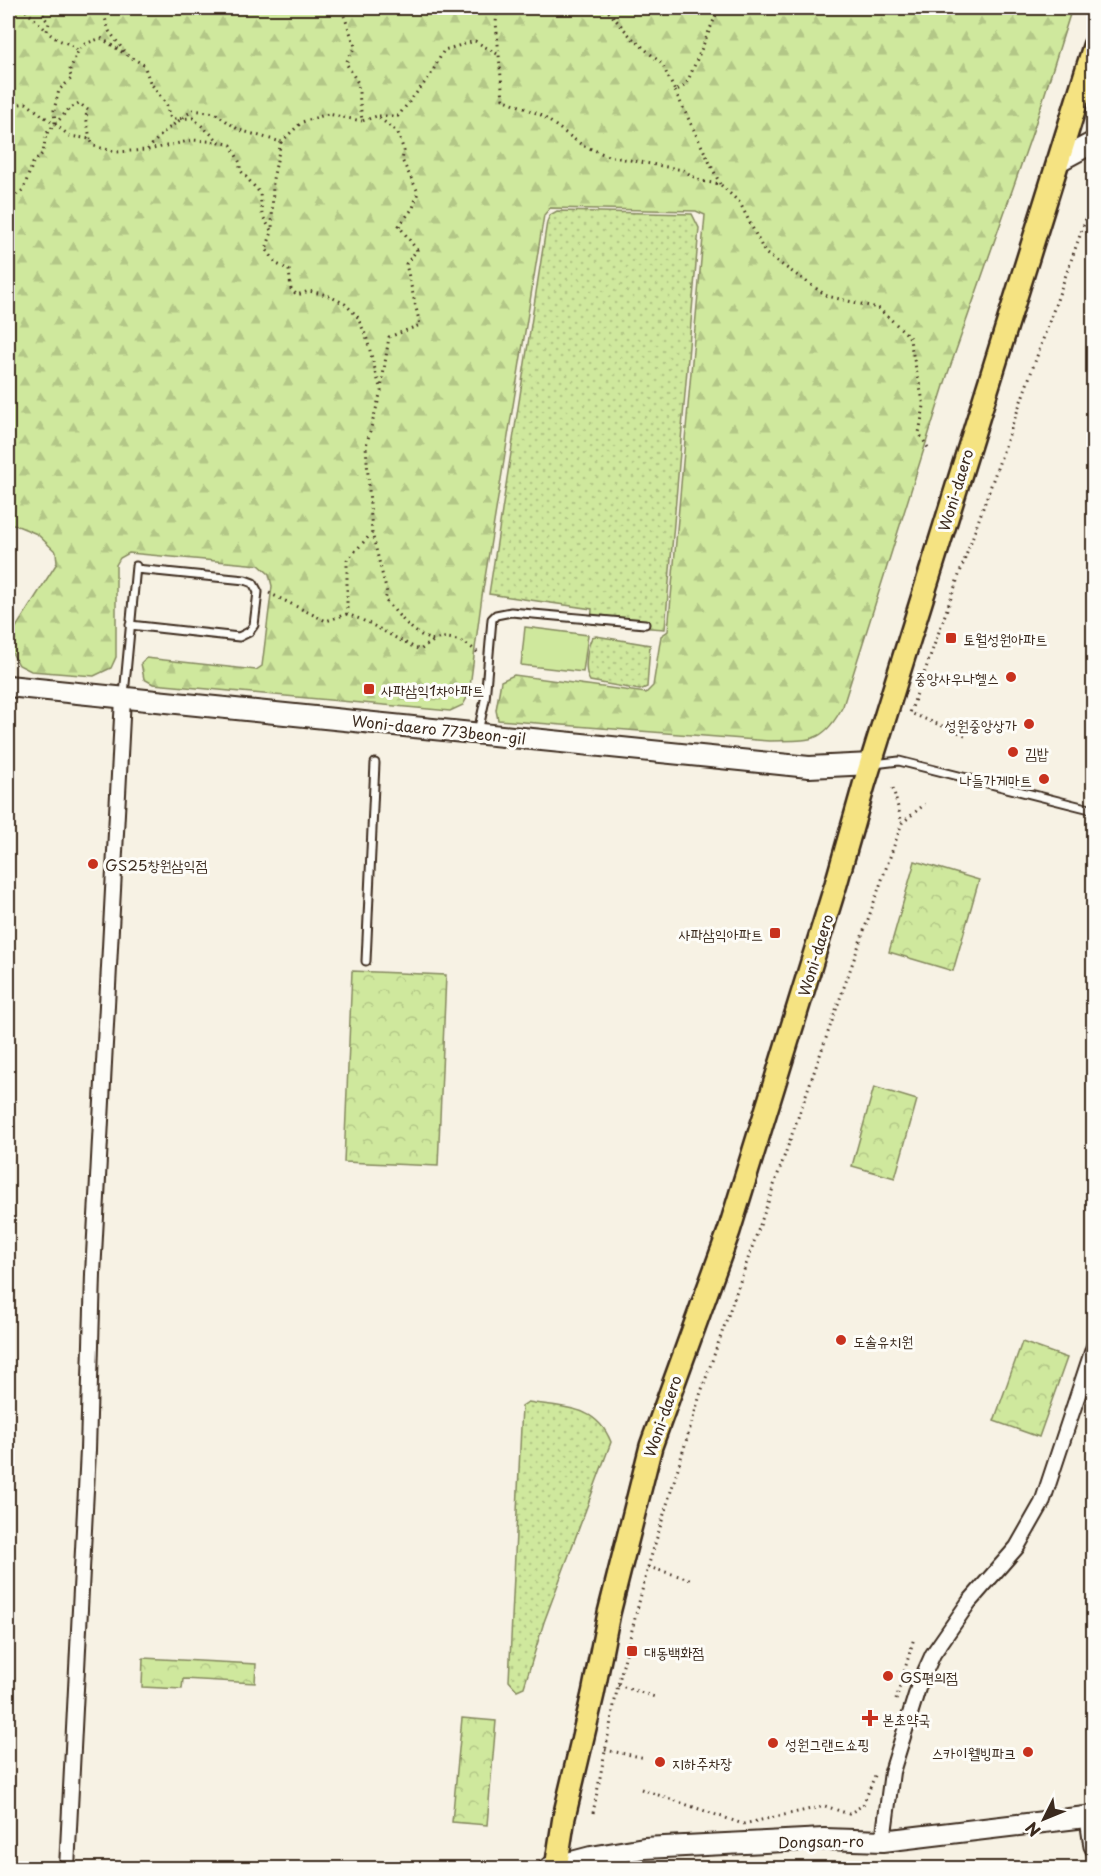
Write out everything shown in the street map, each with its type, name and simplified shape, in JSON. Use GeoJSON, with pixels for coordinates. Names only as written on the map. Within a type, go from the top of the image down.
{"type":"FeatureCollection","features":[{"type":"Feature","properties":{"kind":"main road","name":"Woni-daero"},"geometry":{"type":"LineString","coordinates":[[554,1868],[609,1612],[651,1446],[729,1231],[1094,46]]}},
{"type":"Feature","properties":{"kind":"street"},"geometry":{"type":"LineString","coordinates":[[1057,162],[1094,142]]}},
{"type":"Feature","properties":{"kind":"street","name":"Woni-daero 773beon-gil"},"geometry":{"type":"LineString","coordinates":[[8,686],[808,766],[871,764]]}},
{"type":"Feature","properties":{"kind":"street"},"geometry":{"type":"LineString","coordinates":[[67,1869],[88,1462],[93,1274],[123,698]]}},
{"type":"Feature","properties":{"kind":"street"},"geometry":{"type":"LineString","coordinates":[[883,1841],[892,1772],[927,1665],[937,1646],[1017,1547],[1032,1523],[1042,1503],[1094,1346]]}},
{"type":"Feature","properties":{"kind":"street","name":"Dongsan-ro"},"geometry":{"type":"LineString","coordinates":[[554,1868],[591,1857],[644,1848],[824,1839],[883,1841],[1089,1816]]}},
{"type":"Feature","properties":{"kind":"lane"},"geometry":{"type":"LineString","coordinates":[[123,698],[130,625],[136,567],[245,580],[257,587],[254,625],[245,635],[239,637],[130,625]]}},
{"type":"Feature","properties":{"kind":"lane"},"geometry":{"type":"LineString","coordinates":[[478,733],[484,700],[492,619],[496,615],[511,612],[645,624]]}},
{"type":"Feature","properties":{"kind":"lane"},"geometry":{"type":"LineString","coordinates":[[871,764],[899,761],[1094,810]]}},
{"type":"Feature","properties":{"kind":"lane"},"geometry":{"type":"LineString","coordinates":[[366,961],[375,763]]}},
{"type":"Feature","properties":{"kind":"lane"},"geometry":{"type":"LineString","coordinates":[[1089,1816],[1088,1847],[1094,1859]]}},
{"type":"Feature","properties":{"kind":"path"},"geometry":{"type":"LineString","coordinates":[[45,8],[43,16],[49,23],[47,31]]}},
{"type":"Feature","properties":{"kind":"path"},"geometry":{"type":"LineString","coordinates":[[102,8],[109,31],[127,55]]}},
{"type":"Feature","properties":{"kind":"path"},"geometry":{"type":"LineString","coordinates":[[336,8],[342,9],[355,46],[346,63],[358,83],[362,121]]}},
{"type":"Feature","properties":{"kind":"path"},"geometry":{"type":"LineString","coordinates":[[498,8],[502,99],[541,115],[582,145],[608,156],[683,170],[700,181],[720,184]]}},
{"type":"Feature","properties":{"kind":"path"},"geometry":{"type":"LineString","coordinates":[[585,8],[608,11],[631,37],[662,64],[720,184],[740,203],[765,253],[827,296],[878,308],[909,336],[924,406],[919,433],[930,451]]}},
{"type":"Feature","properties":{"kind":"path"},"geometry":{"type":"LineString","coordinates":[[675,91],[686,84],[718,8]]}},
{"type":"Feature","properties":{"kind":"path"},"geometry":{"type":"LineString","coordinates":[[8,9],[25,10],[56,41],[71,44],[78,51]]}},
{"type":"Feature","properties":{"kind":"path"},"geometry":{"type":"LineString","coordinates":[[55,124],[57,117],[54,110],[59,90],[72,78],[69,72],[78,51],[85,44],[101,38],[114,44],[144,65],[150,82],[168,107],[168,114],[172,119],[193,118],[203,124],[220,142]]}},
{"type":"Feature","properties":{"kind":"path"},"geometry":{"type":"LineString","coordinates":[[381,391],[366,336],[357,316],[345,304],[327,295],[309,291],[297,295],[291,289],[289,270],[277,264],[267,249],[272,232],[273,179],[281,142],[302,122],[328,114],[362,121],[377,116],[398,116],[430,76],[444,50],[475,41],[499,55]]}},
{"type":"Feature","properties":{"kind":"path"},"geometry":{"type":"LineString","coordinates":[[8,106],[26,103],[70,136],[90,139]]}},
{"type":"Feature","properties":{"kind":"path"},"geometry":{"type":"LineString","coordinates":[[8,222],[12,198],[23,190],[33,163],[44,153],[46,134],[69,109],[79,103],[88,110],[86,116],[90,139],[94,146],[116,152],[147,150],[193,140],[231,145],[240,163],[240,170],[260,193],[262,215],[272,232]]}},
{"type":"Feature","properties":{"kind":"path"},"geometry":{"type":"LineString","coordinates":[[147,150],[193,110],[215,113],[239,130],[281,142]]}},
{"type":"Feature","properties":{"kind":"path"},"geometry":{"type":"LineString","coordinates":[[377,116],[398,133],[404,151],[402,160],[418,192],[413,208],[399,226],[417,250],[406,264],[420,325],[389,338],[381,391],[366,446],[372,533],[387,593],[385,600],[415,632],[435,640]]}},
{"type":"Feature","properties":{"kind":"path"},"geometry":{"type":"LineString","coordinates":[[965,735],[910,713],[1094,196]]}},
{"type":"Feature","properties":{"kind":"path"},"geometry":{"type":"LineString","coordinates":[[347,614],[347,560],[372,533]]}},
{"type":"Feature","properties":{"kind":"path"},"geometry":{"type":"LineString","coordinates":[[257,587],[326,621],[347,614],[370,622],[395,639],[420,650],[435,640],[445,637],[459,641],[478,654],[478,661]]}},
{"type":"Feature","properties":{"kind":"path"},"geometry":{"type":"LineString","coordinates":[[893,788],[902,823]]}},
{"type":"Feature","properties":{"kind":"path"},"geometry":{"type":"LineString","coordinates":[[593,1812],[618,1685],[648,1567],[701,1392],[902,823],[925,804]]}},
{"type":"Feature","properties":{"kind":"path"},"geometry":{"type":"LineString","coordinates":[[648,1567],[693,1580]]}},
{"type":"Feature","properties":{"kind":"path"},"geometry":{"type":"LineString","coordinates":[[896,1703],[914,1638]]}},
{"type":"Feature","properties":{"kind":"path"},"geometry":{"type":"LineString","coordinates":[[618,1685],[655,1697]]}},
{"type":"Feature","properties":{"kind":"path"},"geometry":{"type":"LineString","coordinates":[[605,1750],[646,1758]]}},
{"type":"Feature","properties":{"kind":"path"},"geometry":{"type":"LineString","coordinates":[[641,1789],[743,1824],[825,1806],[849,1814],[863,1805],[877,1768]]}},
{"type":"Feature","properties":{"kind":"green space"},"geometry":{"type":"Polygon","coordinates":[[[8,8],[1072,8],[1034,128],[948,373],[843,706],[829,728],[814,738],[805,740],[769,741],[498,720],[496,710],[501,681],[514,675],[646,693],[653,686],[661,636],[668,631],[705,215],[696,211],[550,208],[544,215],[482,596],[469,694],[463,705],[450,711],[153,684],[144,679],[141,663],[146,658],[256,670],[262,666],[272,586],[269,574],[259,565],[129,553],[120,558],[116,565],[116,657],[111,668],[94,676],[31,671],[19,665],[10,649],[15,629],[57,563],[56,552],[37,534],[8,522],[8,8]]]}},
{"type":"Feature","properties":{"kind":"green space"},"geometry":{"type":"Polygon","coordinates":[[[557,211],[692,214],[699,228],[665,629],[591,624],[592,609],[489,594],[547,222],[550,215],[557,211]]]}},
{"type":"Feature","properties":{"kind":"green space"},"geometry":{"type":"Polygon","coordinates":[[[525,627],[588,635],[583,672],[521,665],[525,627]]]}},
{"type":"Feature","properties":{"kind":"green space"},"geometry":{"type":"Polygon","coordinates":[[[592,637],[650,645],[647,687],[640,690],[590,681],[586,666],[587,653],[592,637]]]}},
{"type":"Feature","properties":{"kind":"green space"},"geometry":{"type":"Polygon","coordinates":[[[915,861],[979,880],[953,971],[889,952],[915,861]]]}},
{"type":"Feature","properties":{"kind":"green space"},"geometry":{"type":"Polygon","coordinates":[[[352,971],[446,975],[438,1166],[344,1162],[352,971]]]}},
{"type":"Feature","properties":{"kind":"green space"},"geometry":{"type":"Polygon","coordinates":[[[874,1087],[917,1100],[895,1178],[852,1166],[874,1087]]]}},
{"type":"Feature","properties":{"kind":"green space"},"geometry":{"type":"Polygon","coordinates":[[[1022,1342],[1067,1358],[1039,1437],[994,1421],[1022,1342]]]}},
{"type":"Feature","properties":{"kind":"green space"},"geometry":{"type":"Polygon","coordinates":[[[528,1402],[566,1407],[587,1414],[605,1430],[611,1442],[544,1622],[524,1687],[517,1690],[509,1681],[522,1406],[528,1402]]]}},
{"type":"Feature","properties":{"kind":"green space"},"geometry":{"type":"Polygon","coordinates":[[[143,1658],[256,1664],[255,1683],[183,1679],[182,1689],[142,1687],[143,1658]]]}},
{"type":"Feature","properties":{"kind":"green space"},"geometry":{"type":"Polygon","coordinates":[[[462,1718],[496,1721],[487,1825],[452,1822],[462,1718]]]}},
{"type":"Feature","properties":{"kind":"place","name":"토월성원아파트"},"geometry":{"type":"Point","coordinates":[951,638]}},
{"type":"Feature","properties":{"kind":"place","name":"중앙사우나헬스"},"geometry":{"type":"Point","coordinates":[1011,677]}},
{"type":"Feature","properties":{"kind":"place","name":"사파삼익1차아파트"},"geometry":{"type":"Point","coordinates":[369,689]}},
{"type":"Feature","properties":{"kind":"place","name":"성원중앙상가"},"geometry":{"type":"Point","coordinates":[1029,724]}},
{"type":"Feature","properties":{"kind":"place","name":"김밥"},"geometry":{"type":"Point","coordinates":[1013,752]}},
{"type":"Feature","properties":{"kind":"place","name":"나들가게마트"},"geometry":{"type":"Point","coordinates":[1044,779]}},
{"type":"Feature","properties":{"kind":"place","name":"GS25창원삼익점"},"geometry":{"type":"Point","coordinates":[93,864]}},
{"type":"Feature","properties":{"kind":"place","name":"사파삼익아파트"},"geometry":{"type":"Point","coordinates":[775,933]}},
{"type":"Feature","properties":{"kind":"place","name":"도솔유치원"},"geometry":{"type":"Point","coordinates":[841,1340]}},
{"type":"Feature","properties":{"kind":"place","name":"대동백화점"},"geometry":{"type":"Point","coordinates":[632,1651]}},
{"type":"Feature","properties":{"kind":"place","name":"GS편의점"},"geometry":{"type":"Point","coordinates":[888,1676]}},
{"type":"Feature","properties":{"kind":"place","name":"본초약국"},"geometry":{"type":"Point","coordinates":[870,1718]}},
{"type":"Feature","properties":{"kind":"place","name":"성원그랜드쇼핑"},"geometry":{"type":"Point","coordinates":[773,1743]}},
{"type":"Feature","properties":{"kind":"place","name":"스카이웰빙파크"},"geometry":{"type":"Point","coordinates":[1028,1752]}},
{"type":"Feature","properties":{"kind":"place","name":"지하주차장"},"geometry":{"type":"Point","coordinates":[660,1762]}}]}
